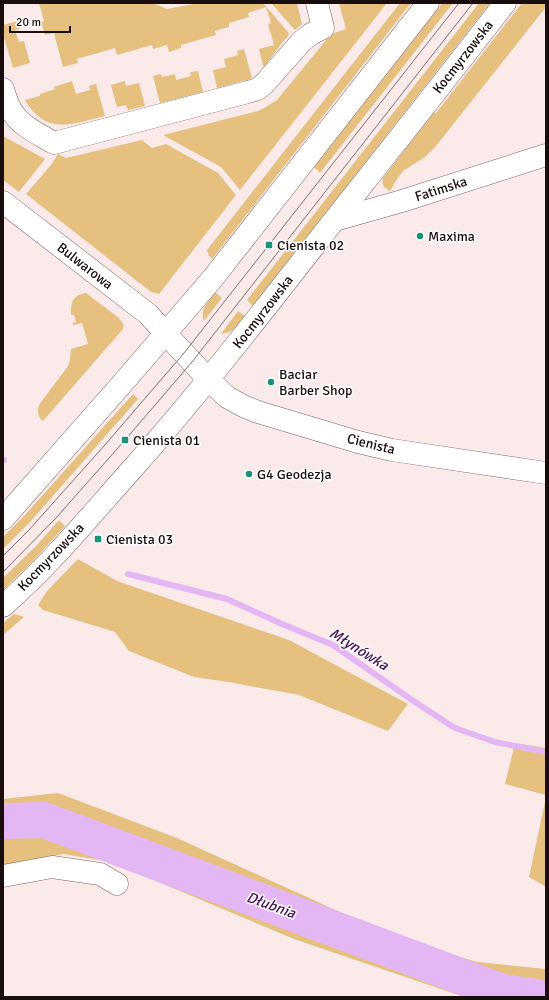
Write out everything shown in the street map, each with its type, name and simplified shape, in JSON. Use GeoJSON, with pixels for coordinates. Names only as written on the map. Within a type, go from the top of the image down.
{"type":"FeatureCollection","features":[{"type":"Feature","properties":{"kind":"main road"},"geometry":{"type":"LineString","coordinates":[[3,89],[11,111],[16,117],[29,128],[54,143],[248,92],[264,84],[302,41],[311,34],[323,28],[317,3]]}},
{"type":"Feature","properties":{"kind":"main road"},"geometry":{"type":"LineString","coordinates":[[3,519],[213,278],[428,3]]}},
{"type":"Feature","properties":{"kind":"main road","name":"Kocmyrzowska"},"geometry":{"type":"LineString","coordinates":[[3,606],[30,581],[84,524],[209,380],[505,3]]}},
{"type":"Feature","properties":{"kind":"main road","name":"Fatimska"},"geometry":{"type":"LineString","coordinates":[[335,220],[402,201],[546,155]]}},
{"type":"Feature","properties":{"kind":"main road","name":"Bulwarowa"},"geometry":{"type":"LineString","coordinates":[[3,202],[148,314],[209,380]]}},
{"type":"Feature","properties":{"kind":"main road","name":"Cienista"},"geometry":{"type":"LineString","coordinates":[[209,380],[227,397],[243,406],[258,412],[358,442],[392,450],[546,473]]}},
{"type":"Feature","properties":{"kind":"main road"},"geometry":{"type":"LineString","coordinates":[[3,876],[52,867],[100,874],[117,884]]}},
{"type":"Feature","properties":{"kind":"shaded area"},"geometry":{"type":"Polygon","coordinates":[[[39,3],[153,3],[167,9],[199,3],[263,3],[289,35],[265,66],[263,66],[259,49],[274,45],[268,24],[271,23],[266,7],[248,13],[249,17],[229,23],[229,27],[215,31],[216,35],[181,45],[181,48],[169,52],[167,45],[153,49],[152,45],[117,55],[115,48],[77,59],[78,63],[63,67],[54,33],[45,35],[41,22],[44,21],[39,3]]]}},
{"type":"Feature","properties":{"kind":"shaded area"},"geometry":{"type":"Polygon","coordinates":[[[271,3],[297,3],[302,24],[295,30],[271,3]]]}},
{"type":"Feature","properties":{"kind":"shaded area"},"geometry":{"type":"Polygon","coordinates":[[[339,3],[387,3],[240,190],[221,167],[163,135],[258,111],[277,100],[331,34],[346,29],[339,3]]]}},
{"type":"Feature","properties":{"kind":"shaded area"},"geometry":{"type":"Polygon","coordinates":[[[400,3],[411,3],[212,259],[207,250],[400,3]]]}},
{"type":"Feature","properties":{"kind":"shaded area"},"geometry":{"type":"Polygon","coordinates":[[[442,3],[453,3],[320,173],[314,167],[442,3]]]}},
{"type":"Feature","properties":{"kind":"shaded area"},"geometry":{"type":"Polygon","coordinates":[[[479,3],[490,3],[253,306],[247,300],[479,3]]]}},
{"type":"Feature","properties":{"kind":"shaded area"},"geometry":{"type":"Polygon","coordinates":[[[522,3],[546,3],[546,7],[436,146],[425,157],[403,171],[390,191],[386,189],[383,184],[383,178],[522,3]]]}},
{"type":"Feature","properties":{"kind":"shaded area"},"geometry":{"type":"Polygon","coordinates":[[[18,21],[20,29],[15,30],[19,42],[24,41],[30,63],[13,68],[3,34],[3,25],[18,21]]]}},
{"type":"Feature","properties":{"kind":"shaded area"},"geometry":{"type":"Polygon","coordinates":[[[244,49],[252,78],[217,88],[213,70],[226,67],[224,59],[238,55],[237,51],[244,49]]]}},
{"type":"Feature","properties":{"kind":"shaded area"},"geometry":{"type":"Polygon","coordinates":[[[198,71],[203,92],[160,103],[153,76],[161,74],[162,77],[175,74],[176,80],[191,76],[190,72],[198,71]]]}},
{"type":"Feature","properties":{"kind":"shaded area"},"geometry":{"type":"Polygon","coordinates":[[[72,81],[76,94],[90,90],[89,86],[96,84],[105,116],[71,124],[51,123],[42,119],[33,111],[25,100],[40,96],[40,94],[55,89],[54,87],[72,81]]]}},
{"type":"Feature","properties":{"kind":"shaded area"},"geometry":{"type":"Polygon","coordinates":[[[125,81],[126,86],[139,83],[145,106],[128,110],[126,105],[117,107],[111,85],[125,81]]]}},
{"type":"Feature","properties":{"kind":"shaded area"},"geometry":{"type":"Polygon","coordinates":[[[3,136],[45,159],[19,192],[3,180],[3,136]]]}},
{"type":"Feature","properties":{"kind":"shaded area"},"geometry":{"type":"Polygon","coordinates":[[[142,140],[152,148],[166,144],[218,173],[236,195],[159,294],[151,292],[26,194],[51,165],[58,154],[66,158],[142,140]]]}},
{"type":"Feature","properties":{"kind":"shaded area"},"geometry":{"type":"Polygon","coordinates":[[[215,292],[222,298],[204,321],[204,309],[215,292]]]}},
{"type":"Feature","properties":{"kind":"shaded area"},"geometry":{"type":"Polygon","coordinates":[[[86,293],[119,318],[123,324],[123,329],[43,421],[38,414],[39,405],[68,366],[71,349],[88,344],[82,323],[73,325],[73,323],[76,322],[74,315],[71,315],[71,306],[75,297],[86,293]]]}},
{"type":"Feature","properties":{"kind":"shaded area"},"geometry":{"type":"Polygon","coordinates":[[[238,311],[245,316],[232,330],[221,334],[238,311]]]}},
{"type":"Feature","properties":{"kind":"shaded area"},"geometry":{"type":"Polygon","coordinates":[[[133,394],[138,399],[31,521],[3,549],[3,537],[24,516],[133,394]]]}},
{"type":"Feature","properties":{"kind":"shaded area"},"geometry":{"type":"Polygon","coordinates":[[[59,520],[65,526],[32,562],[3,590],[3,578],[37,545],[59,520]]]}},
{"type":"Feature","properties":{"kind":"shaded area"},"geometry":{"type":"Polygon","coordinates":[[[78,559],[117,581],[289,640],[408,704],[388,731],[299,695],[194,677],[129,651],[115,632],[43,610],[38,605],[47,591],[78,559]]]}},
{"type":"Feature","properties":{"kind":"shaded area"},"geometry":{"type":"Polygon","coordinates":[[[14,614],[24,617],[3,635],[3,623],[14,614]]]}},
{"type":"Feature","properties":{"kind":"shaded area"},"geometry":{"type":"Polygon","coordinates":[[[515,743],[546,748],[546,795],[505,784],[515,743]]]}},
{"type":"Feature","properties":{"kind":"shaded area"},"geometry":{"type":"Polygon","coordinates":[[[58,793],[177,838],[397,938],[477,962],[546,969],[546,997],[464,997],[294,939],[111,862],[63,854],[3,867],[3,799],[58,793]]]}},
{"type":"Feature","properties":{"kind":"shaded area"},"geometry":{"type":"Polygon","coordinates":[[[546,797],[546,887],[529,877],[546,797]]]}},
{"type":"Feature","properties":{"kind":"waterway","name":"Młynówka"},"geometry":{"type":"LineString","coordinates":[[128,574],[227,599],[333,645],[455,728],[495,742],[546,752]]}},
{"type":"Feature","properties":{"kind":"waterway","name":"Dłubnia"},"geometry":{"type":"LineString","coordinates":[[3,821],[44,820],[503,992],[537,997]]}},
{"type":"Feature","properties":{"kind":"tram line"},"geometry":{"type":"LineString","coordinates":[[3,556],[28,531],[104,446],[184,353],[459,3]]}},
{"type":"Feature","properties":{"kind":"tram line"},"geometry":{"type":"LineString","coordinates":[[3,572],[56,518],[192,362],[473,3]]}},
{"type":"Feature","properties":{"kind":"place","name":"Maxima"},"geometry":{"type":"Point","coordinates":[420,236]}},
{"type":"Feature","properties":{"kind":"place","name":"Cienista 02"},"geometry":{"type":"Point","coordinates":[269,245]}},
{"type":"Feature","properties":{"kind":"place","name":"Baciar Barber Shop"},"geometry":{"type":"Point","coordinates":[271,382]}},
{"type":"Feature","properties":{"kind":"place","name":"Cienista 01"},"geometry":{"type":"Point","coordinates":[125,440]}},
{"type":"Feature","properties":{"kind":"place","name":"G4 Geodezja"},"geometry":{"type":"Point","coordinates":[249,474]}},
{"type":"Feature","properties":{"kind":"place","name":"Cienista 03"},"geometry":{"type":"Point","coordinates":[98,539]}}]}
